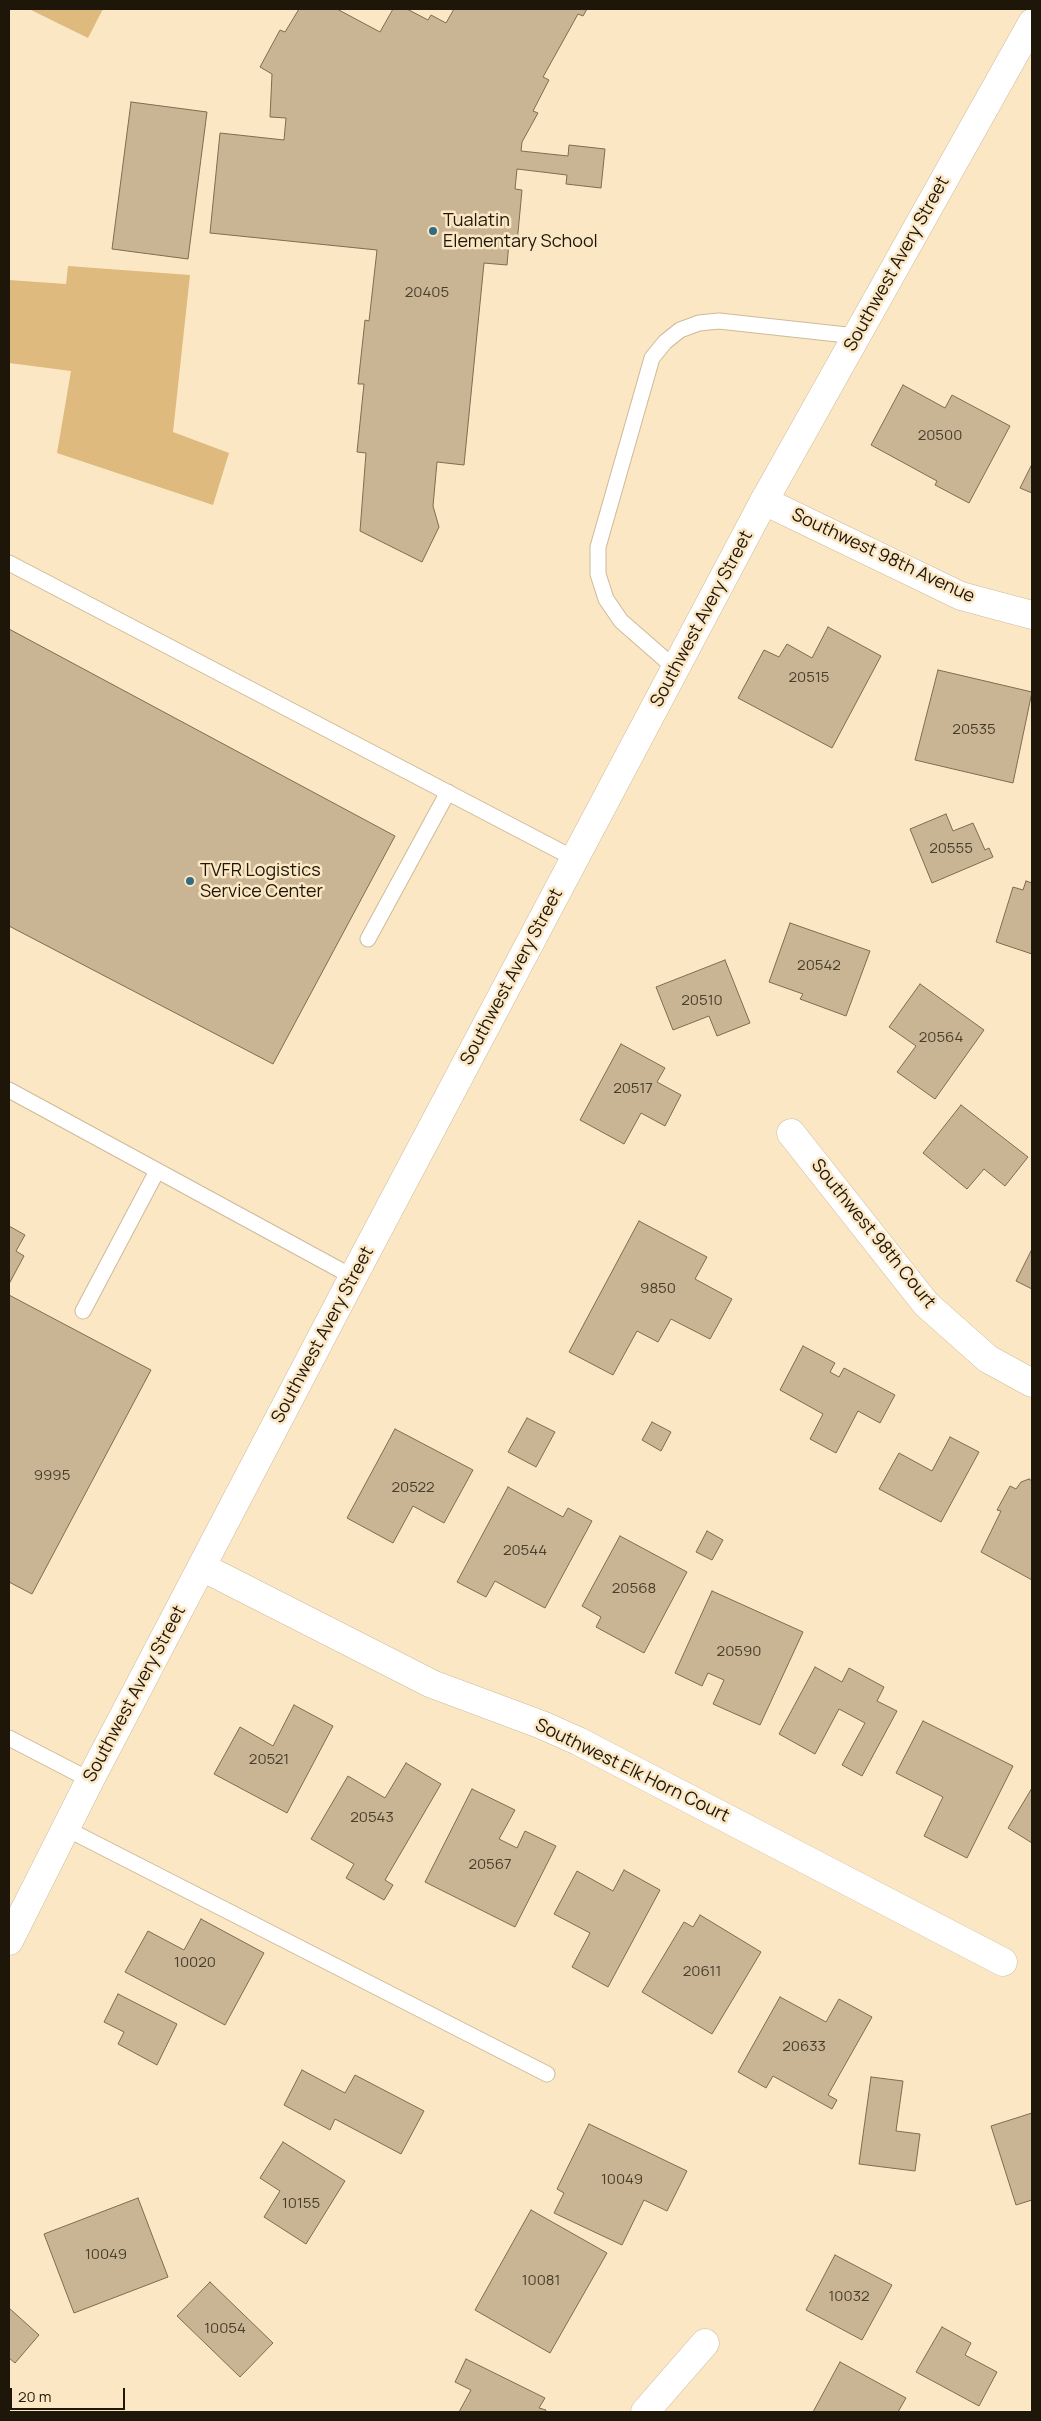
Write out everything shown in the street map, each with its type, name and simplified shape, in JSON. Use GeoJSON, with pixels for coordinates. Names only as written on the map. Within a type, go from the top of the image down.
{"type":"FeatureCollection","features":[{"type":"Feature","properties":{"kind":"main road","name":"Southwest Avery Street"},"geometry":{"type":"LineString","coordinates":[[9,1940],[65,1828],[353,1277],[764,501],[1031,28]]}},
{"type":"Feature","properties":{"kind":"main road","name":"Southwest 98th Avenue"},"geometry":{"type":"LineString","coordinates":[[764,501],[961,596],[1032,615]]}},
{"type":"Feature","properties":{"kind":"main road","name":"Southwest 98th Court"},"geometry":{"type":"LineString","coordinates":[[791,1133],[926,1304],[988,1359],[1032,1383]]}},
{"type":"Feature","properties":{"kind":"main road","name":"Southwest Elk Horn Court"},"geometry":{"type":"LineString","coordinates":[[202,1567],[432,1684],[542,1725],[578,1741],[1003,1962]]}},
{"type":"Feature","properties":{"kind":"main road"},"geometry":{"type":"LineString","coordinates":[[645,2412],[706,2343]]}},
{"type":"Feature","properties":{"kind":"lane"},"geometry":{"type":"LineString","coordinates":[[676,669],[621,620],[606,599],[598,574],[598,547],[652,358],[664,342],[680,330],[699,323],[719,322],[856,336]]}},
{"type":"Feature","properties":{"kind":"lane"},"geometry":{"type":"LineString","coordinates":[[9,563],[575,859]]}},
{"type":"Feature","properties":{"kind":"lane"},"geometry":{"type":"LineString","coordinates":[[368,939],[448,792]]}},
{"type":"Feature","properties":{"kind":"lane"},"geometry":{"type":"LineString","coordinates":[[9,1090],[353,1277]]}},
{"type":"Feature","properties":{"kind":"lane"},"geometry":{"type":"LineString","coordinates":[[83,1311],[157,1170]]}},
{"type":"Feature","properties":{"kind":"lane"},"geometry":{"type":"LineString","coordinates":[[9,1738],[90,1780]]}},
{"type":"Feature","properties":{"kind":"lane"},"geometry":{"type":"LineString","coordinates":[[65,1828],[547,2074]]}},
{"type":"Feature","properties":{"kind":"shaded area"},"geometry":{"type":"Polygon","coordinates":[[[29,9],[103,9],[88,38],[29,9]]]}},
{"type":"Feature","properties":{"kind":"shaded area"},"geometry":{"type":"Polygon","coordinates":[[[68,266],[190,275],[173,432],[229,453],[213,505],[57,453],[71,371],[9,363],[9,280],[66,284],[68,266]]]}},
{"type":"Feature","properties":{"kind":"building"},"geometry":{"type":"Polygon","coordinates":[[[299,9],[337,9],[380,32],[393,9],[407,9],[428,20],[431,15],[446,23],[454,9],[587,9],[583,16],[578,14],[543,77],[549,80],[533,111],[538,113],[522,142],[521,151],[568,156],[569,145],[605,149],[601,188],[566,184],[567,175],[517,169],[515,189],[522,190],[517,243],[509,242],[507,265],[484,263],[464,465],[437,462],[433,506],[439,527],[422,562],[360,531],[366,453],[357,452],[364,384],[358,384],[365,320],[369,321],[377,250],[210,233],[220,133],[284,140],[286,118],[270,117],[272,74],[260,67],[280,30],[285,32],[299,9]]]}},
{"type":"Feature","properties":{"kind":"building"},"geometry":{"type":"Polygon","coordinates":[[[131,102],[207,112],[188,259],[112,249],[131,102]]]}},
{"type":"Feature","properties":{"kind":"building"},"geometry":{"type":"Polygon","coordinates":[[[903,385],[945,408],[952,395],[1010,426],[969,503],[935,485],[937,481],[871,445],[903,385]]]}},
{"type":"Feature","properties":{"kind":"building"},"geometry":{"type":"Polygon","coordinates":[[[1032,464],[1032,493],[1020,488],[1032,464]]]}},
{"type":"Feature","properties":{"kind":"building"},"geometry":{"type":"Polygon","coordinates":[[[828,627],[881,656],[832,748],[738,698],[764,650],[779,657],[787,644],[812,658],[828,627]]]}},
{"type":"Feature","properties":{"kind":"building","name":"TVFR Logistics Service Center"},"geometry":{"type":"Polygon","coordinates":[[[9,629],[395,836],[273,1064],[9,926],[9,629]]]}},
{"type":"Feature","properties":{"kind":"building"},"geometry":{"type":"Polygon","coordinates":[[[938,670],[1032,692],[1013,783],[915,760],[938,670]]]}},
{"type":"Feature","properties":{"kind":"building"},"geometry":{"type":"Polygon","coordinates":[[[946,814],[953,831],[973,823],[985,850],[989,848],[993,857],[932,883],[910,829],[946,814]]]}},
{"type":"Feature","properties":{"kind":"building"},"geometry":{"type":"Polygon","coordinates":[[[1026,881],[1032,883],[1032,954],[996,942],[1013,887],[1023,890],[1026,881]]]}},
{"type":"Feature","properties":{"kind":"building"},"geometry":{"type":"Polygon","coordinates":[[[790,923],[870,951],[846,1016],[800,999],[803,994],[769,982],[790,923]]]}},
{"type":"Feature","properties":{"kind":"building"},"geometry":{"type":"Polygon","coordinates":[[[725,960],[750,1023],[717,1036],[709,1016],[673,1030],[656,987],[725,960]]]}},
{"type":"Feature","properties":{"kind":"building"},"geometry":{"type":"Polygon","coordinates":[[[920,984],[984,1030],[935,1099],[897,1072],[916,1046],[889,1027],[920,984]]]}},
{"type":"Feature","properties":{"kind":"building"},"geometry":{"type":"Polygon","coordinates":[[[621,1044],[665,1068],[657,1082],[681,1095],[665,1126],[641,1113],[624,1144],[580,1120],[621,1044]]]}},
{"type":"Feature","properties":{"kind":"building"},"geometry":{"type":"Polygon","coordinates":[[[961,1105],[1028,1157],[1005,1186],[984,1169],[967,1189],[923,1153],[961,1105]]]}},
{"type":"Feature","properties":{"kind":"building"},"geometry":{"type":"Polygon","coordinates":[[[639,1221],[707,1257],[695,1279],[732,1299],[710,1339],[671,1319],[658,1342],[637,1331],[613,1375],[569,1352],[639,1221]]]}},
{"type":"Feature","properties":{"kind":"building"},"geometry":{"type":"Polygon","coordinates":[[[9,1226],[25,1235],[16,1251],[24,1256],[9,1284],[9,1226]]]}},
{"type":"Feature","properties":{"kind":"building"},"geometry":{"type":"Polygon","coordinates":[[[1032,1249],[1032,1289],[1016,1281],[1032,1249]]]}},
{"type":"Feature","properties":{"kind":"building"},"geometry":{"type":"Polygon","coordinates":[[[9,1295],[151,1370],[32,1594],[9,1582],[9,1295]]]}},
{"type":"Feature","properties":{"kind":"building"},"geometry":{"type":"Polygon","coordinates":[[[803,1346],[835,1363],[830,1372],[839,1377],[844,1368],[895,1395],[880,1423],[858,1411],[836,1453],[810,1439],[823,1414],[780,1390],[803,1346]]]}},
{"type":"Feature","properties":{"kind":"building"},"geometry":{"type":"Polygon","coordinates":[[[527,1418],[555,1432],[536,1467],[508,1452],[527,1418]]]}},
{"type":"Feature","properties":{"kind":"building"},"geometry":{"type":"Polygon","coordinates":[[[652,1422],[671,1432],[661,1451],[642,1440],[652,1422]]]}},
{"type":"Feature","properties":{"kind":"building"},"geometry":{"type":"Polygon","coordinates":[[[395,1429],[473,1470],[444,1523],[413,1506],[393,1543],[347,1518],[395,1429]]]}},
{"type":"Feature","properties":{"kind":"building"},"geometry":{"type":"Polygon","coordinates":[[[950,1437],[979,1452],[941,1522],[879,1489],[899,1453],[932,1471],[950,1437]]]}},
{"type":"Feature","properties":{"kind":"building"},"geometry":{"type":"Polygon","coordinates":[[[1029,1479],[1032,1481],[1032,1580],[981,1552],[1001,1511],[997,1510],[1010,1486],[1016,1489],[1021,1482],[1029,1479]]]}},
{"type":"Feature","properties":{"kind":"building"},"geometry":{"type":"Polygon","coordinates":[[[508,1487],[563,1517],[568,1508],[592,1521],[545,1608],[495,1581],[486,1597],[457,1582],[508,1487]]]}},
{"type":"Feature","properties":{"kind":"building"},"geometry":{"type":"Polygon","coordinates":[[[707,1531],[723,1540],[712,1560],[696,1552],[707,1531]]]}},
{"type":"Feature","properties":{"kind":"building"},"geometry":{"type":"Polygon","coordinates":[[[620,1536],[687,1572],[644,1653],[596,1627],[601,1617],[582,1606],[620,1536]]]}},
{"type":"Feature","properties":{"kind":"building"},"geometry":{"type":"Polygon","coordinates":[[[712,1591],[803,1632],[760,1725],[713,1704],[724,1680],[708,1673],[702,1686],[675,1673],[712,1591]]]}},
{"type":"Feature","properties":{"kind":"building"},"geometry":{"type":"Polygon","coordinates":[[[815,1667],[842,1682],[849,1668],[884,1687],[877,1701],[897,1711],[862,1776],[842,1765],[865,1723],[839,1709],[815,1754],[779,1734],[815,1667]]]}},
{"type":"Feature","properties":{"kind":"building"},"geometry":{"type":"Polygon","coordinates":[[[294,1705],[333,1726],[287,1813],[214,1774],[240,1727],[273,1746],[294,1705]]]}},
{"type":"Feature","properties":{"kind":"building"},"geometry":{"type":"Polygon","coordinates":[[[923,1721],[1013,1766],[967,1858],[924,1836],[943,1797],[896,1773],[923,1721]]]}},
{"type":"Feature","properties":{"kind":"building"},"geometry":{"type":"Polygon","coordinates":[[[406,1763],[441,1784],[385,1880],[393,1885],[384,1900],[346,1878],[354,1864],[311,1839],[348,1776],[385,1798],[406,1763]]]}},
{"type":"Feature","properties":{"kind":"building"},"geometry":{"type":"Polygon","coordinates":[[[1032,1788],[1032,1843],[1008,1828],[1032,1788]]]}},
{"type":"Feature","properties":{"kind":"building"},"geometry":{"type":"Polygon","coordinates":[[[472,1789],[515,1810],[499,1839],[517,1848],[525,1831],[556,1846],[515,1927],[425,1882],[472,1789]]]}},
{"type":"Feature","properties":{"kind":"building"},"geometry":{"type":"Polygon","coordinates":[[[624,1870],[660,1890],[608,1987],[572,1967],[590,1933],[554,1914],[577,1871],[613,1891],[624,1870]]]}},
{"type":"Feature","properties":{"kind":"building"},"geometry":{"type":"Polygon","coordinates":[[[700,1915],[761,1952],[712,2034],[642,1992],[684,1922],[693,1927],[700,1915]]]}},
{"type":"Feature","properties":{"kind":"building"},"geometry":{"type":"Polygon","coordinates":[[[201,1919],[264,1953],[225,2025],[125,1972],[148,1931],[184,1950],[201,1919]]]}},
{"type":"Feature","properties":{"kind":"building"},"geometry":{"type":"Polygon","coordinates":[[[118,1994],[177,2024],[157,2065],[118,2044],[124,2032],[104,2022],[118,1994]]]}},
{"type":"Feature","properties":{"kind":"building"},"geometry":{"type":"Polygon","coordinates":[[[780,1997],[826,2022],[839,1999],[872,2017],[828,2095],[837,2100],[832,2109],[773,2076],[766,2088],[738,2072],[780,1997]]]}},
{"type":"Feature","properties":{"kind":"building"},"geometry":{"type":"Polygon","coordinates":[[[302,2070],[345,2093],[355,2075],[424,2111],[401,2154],[335,2119],[330,2130],[284,2105],[302,2070]]]}},
{"type":"Feature","properties":{"kind":"building"},"geometry":{"type":"Polygon","coordinates":[[[871,2077],[903,2081],[896,2131],[920,2134],[915,2171],[859,2164],[871,2077]]]}},
{"type":"Feature","properties":{"kind":"building"},"geometry":{"type":"Polygon","coordinates":[[[1032,2113],[1032,2200],[1016,2205],[991,2126],[1032,2113]]]}},
{"type":"Feature","properties":{"kind":"building"},"geometry":{"type":"Polygon","coordinates":[[[589,2124],[687,2171],[667,2211],[644,2200],[622,2245],[554,2213],[564,2193],[557,2189],[589,2124]]]}},
{"type":"Feature","properties":{"kind":"building"},"geometry":{"type":"Polygon","coordinates":[[[283,2142],[345,2181],[306,2244],[264,2217],[280,2191],[260,2178],[283,2142]]]}},
{"type":"Feature","properties":{"kind":"building"},"geometry":{"type":"Polygon","coordinates":[[[138,2198],[168,2277],[74,2313],[44,2234],[138,2198]]]}},
{"type":"Feature","properties":{"kind":"building"},"geometry":{"type":"Polygon","coordinates":[[[531,2210],[607,2253],[550,2353],[475,2310],[531,2210]]]}},
{"type":"Feature","properties":{"kind":"building"},"geometry":{"type":"Polygon","coordinates":[[[835,2255],[892,2285],[862,2340],[806,2310],[835,2255]]]}},
{"type":"Feature","properties":{"kind":"building"},"geometry":{"type":"Polygon","coordinates":[[[210,2282],[273,2343],[240,2377],[177,2316],[210,2282]]]}},
{"type":"Feature","properties":{"kind":"building"},"geometry":{"type":"Polygon","coordinates":[[[9,2308],[39,2335],[15,2363],[9,2358],[9,2308]]]}},
{"type":"Feature","properties":{"kind":"building"},"geometry":{"type":"Polygon","coordinates":[[[942,2327],[971,2343],[965,2355],[997,2372],[979,2406],[916,2372],[942,2327]]]}},
{"type":"Feature","properties":{"kind":"building"},"geometry":{"type":"Polygon","coordinates":[[[466,2359],[545,2398],[539,2408],[546,2410],[545,2412],[459,2412],[471,2390],[455,2382],[466,2359]]]}},
{"type":"Feature","properties":{"kind":"building"},"geometry":{"type":"Polygon","coordinates":[[[840,2362],[906,2398],[898,2412],[813,2412],[840,2362]]]}},
{"type":"Feature","properties":{"kind":"place","name":"Tualatin Elementary School"},"geometry":{"type":"Point","coordinates":[433,231]}},
{"type":"Feature","properties":{"kind":"place","name":"TVFR Logistics Service Center"},"geometry":{"type":"Point","coordinates":[190,881]}}]}
